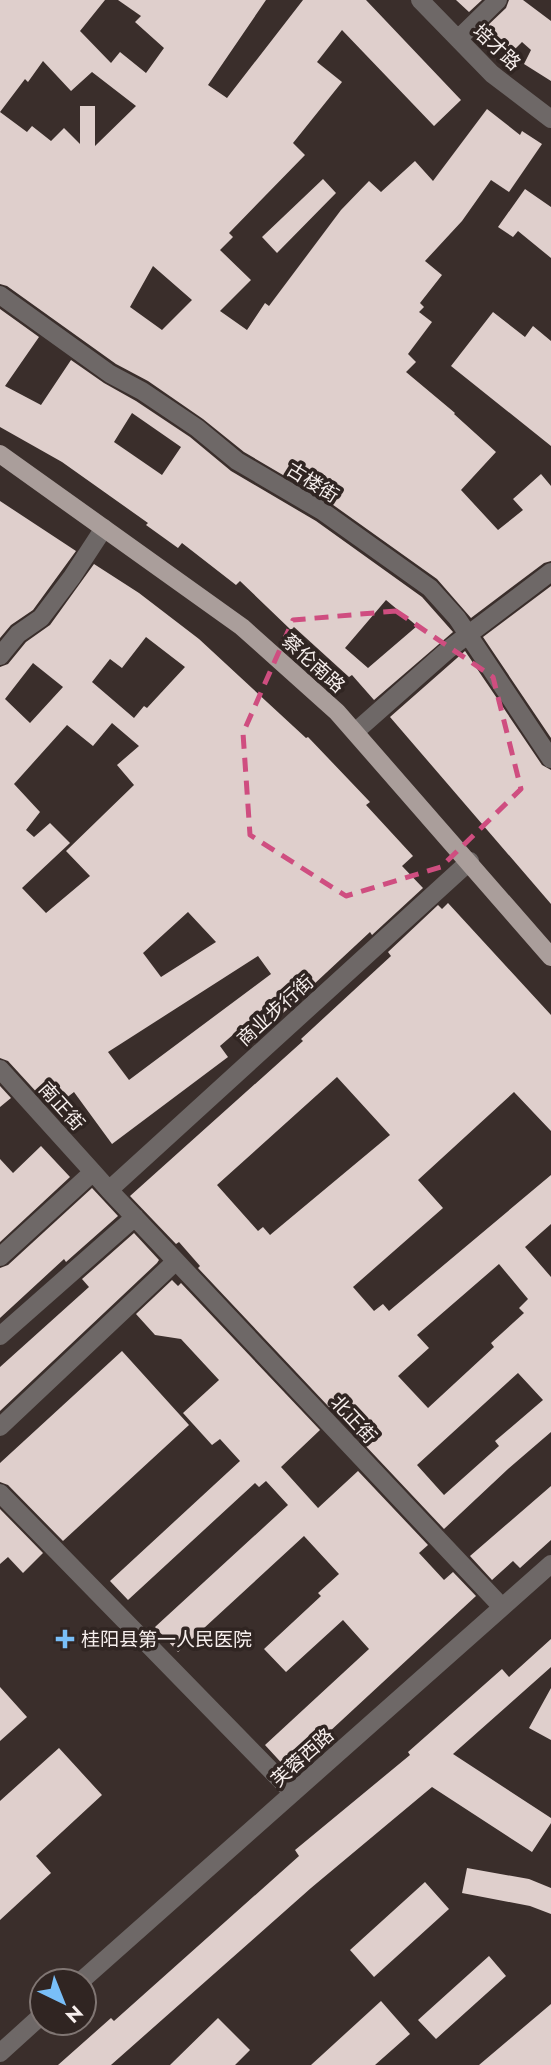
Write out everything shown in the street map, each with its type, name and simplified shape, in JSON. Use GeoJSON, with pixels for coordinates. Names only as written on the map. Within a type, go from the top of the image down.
{"type":"FeatureCollection","features":[{"type":"Feature","properties":{"kind":"main road","name":"蔡伦南路"},"geometry":{"type":"LineString","coordinates":[[0,454],[242,627],[337,712],[470,861],[551,957]]}},
{"type":"Feature","properties":{"kind":"street","name":"培才路"},"geometry":{"type":"LineString","coordinates":[[419,0],[492,74],[551,119]]}},
{"type":"Feature","properties":{"kind":"street"},"geometry":{"type":"LineString","coordinates":[[458,39],[498,0]]}},
{"type":"Feature","properties":{"kind":"street","name":"古楼街"},"geometry":{"type":"LineString","coordinates":[[0,295],[110,374],[142,391],[197,428],[237,461],[322,511],[430,587],[457,618],[551,758]]}},
{"type":"Feature","properties":{"kind":"street"},"geometry":{"type":"LineString","coordinates":[[0,656],[18,634],[41,618],[104,528]]}},
{"type":"Feature","properties":{"kind":"street"},"geometry":{"type":"LineString","coordinates":[[355,732],[468,634],[551,572]]}},
{"type":"Feature","properties":{"kind":"street","name":"商业步行街"},"geometry":{"type":"LineString","coordinates":[[109,1190],[470,861]]}},
{"type":"Feature","properties":{"kind":"street","name":"南正街"},"geometry":{"type":"LineString","coordinates":[[0,1069],[93,1172]]}},
{"type":"Feature","properties":{"kind":"street"},"geometry":{"type":"LineString","coordinates":[[0,1257],[93,1172],[176,1261],[0,1427]]}},
{"type":"Feature","properties":{"kind":"street"},"geometry":{"type":"LineString","coordinates":[[0,1336],[135,1217]]}},
{"type":"Feature","properties":{"kind":"street","name":"北正街"},"geometry":{"type":"LineString","coordinates":[[176,1261],[502,1607]]}},
{"type":"Feature","properties":{"kind":"street"},"geometry":{"type":"LineString","coordinates":[[0,1493],[293,1793]]}},
{"type":"Feature","properties":{"kind":"street","name":"芙蓉西路"},"geometry":{"type":"LineString","coordinates":[[97,1967],[551,1564]]}},
{"type":"Feature","properties":{"kind":"street"},"geometry":{"type":"LineString","coordinates":[[0,2053],[28,2028]]}},
{"type":"Feature","properties":{"kind":"highlighted area"},"geometry":{"type":"Polygon","coordinates":[[[396,611],[493,677],[521,789],[441,867],[346,896],[250,835],[243,733],[293,620],[396,611]]]}},
{"type":"Feature","properties":{"kind":"building"},"geometry":{"type":"Polygon","coordinates":[[[0,0],[105,0],[80,31],[111,63],[120,52],[146,73],[164,48],[135,22],[141,16],[118,0],[266,0],[208,85],[227,98],[303,0],[366,0],[461,100],[434,126],[342,30],[317,62],[342,82],[293,143],[305,155],[229,233],[233,237],[220,250],[251,280],[220,311],[247,330],[265,303],[269,306],[341,210],[369,181],[381,192],[415,161],[433,181],[487,109],[520,135],[522,131],[542,144],[509,192],[491,180],[462,221],[425,261],[442,275],[420,303],[424,307],[419,312],[432,322],[408,354],[416,362],[406,372],[496,452],[461,490],[498,530],[523,510],[513,499],[541,474],[551,486],[551,561],[544,563],[471,618],[437,579],[329,502],[244,452],[203,419],[148,381],[116,364],[7,286],[0,284],[0,0]],[[43,61],[28,82],[25,79],[0,112],[27,132],[32,126],[51,141],[64,128],[80,144],[80,106],[95,106],[95,146],[136,106],[92,72],[71,91],[43,61]],[[153,266],[130,307],[162,330],[192,300],[153,266]]]}},
{"type":"Feature","properties":{"kind":"building"},"geometry":{"type":"Polygon","coordinates":[[[456,0],[482,0],[469,12],[456,0]]]}},
{"type":"Feature","properties":{"kind":"building"},"geometry":{"type":"Polygon","coordinates":[[[509,0],[523,0],[551,21],[551,81],[524,64],[531,50],[522,42],[513,51],[485,28],[506,8],[509,0]]]}},
{"type":"Feature","properties":{"kind":"building"},"geometry":{"type":"Polygon","coordinates":[[[323,179],[336,193],[277,253],[262,237],[323,179]]]}},
{"type":"Feature","properties":{"kind":"building"},"geometry":{"type":"Polygon","coordinates":[[[525,189],[551,207],[551,258],[518,231],[513,237],[498,227],[525,189]]]}},
{"type":"Feature","properties":{"kind":"building"},"geometry":{"type":"Polygon","coordinates":[[[0,309],[39,337],[5,386],[41,405],[71,360],[190,437],[231,471],[316,521],[422,597],[453,632],[374,700],[352,675],[349,677],[294,627],[291,630],[240,581],[236,585],[182,543],[178,548],[146,525],[148,523],[62,462],[0,427],[0,309]],[[132,413],[114,442],[162,475],[181,447],[132,413]],[[386,600],[345,648],[368,668],[417,626],[386,600]]]}},
{"type":"Feature","properties":{"kind":"building"},"geometry":{"type":"Polygon","coordinates":[[[493,312],[525,337],[533,326],[551,341],[551,446],[451,366],[493,312]]]}},
{"type":"Feature","properties":{"kind":"building"},"geometry":{"type":"Polygon","coordinates":[[[0,501],[76,551],[33,610],[11,625],[0,638],[0,501]]]}},
{"type":"Feature","properties":{"kind":"building"},"geometry":{"type":"Polygon","coordinates":[[[94,564],[139,593],[199,639],[308,737],[370,802],[366,805],[413,856],[402,866],[423,888],[372,935],[370,932],[283,1013],[272,1001],[220,1046],[228,1057],[112,1144],[74,1092],[52,1109],[8,1061],[0,1058],[0,667],[8,664],[26,642],[50,625],[94,564]],[[146,637],[122,668],[110,659],[92,682],[134,718],[144,706],[147,708],[185,667],[146,637]],[[33,663],[5,699],[30,723],[63,687],[33,663]],[[112,723],[93,746],[67,725],[14,784],[40,812],[26,830],[34,837],[50,823],[70,843],[22,888],[46,913],[90,876],[66,851],[134,785],[117,765],[139,746],[112,723]],[[188,912],[143,953],[161,977],[216,942],[188,912]],[[258,956],[108,1052],[129,1080],[271,974],[258,956]]]}},
{"type":"Feature","properties":{"kind":"building"},"geometry":{"type":"Polygon","coordinates":[[[551,586],[551,738],[483,637],[551,586]]]}},
{"type":"Feature","properties":{"kind":"building"},"geometry":{"type":"Polygon","coordinates":[[[465,651],[542,765],[551,770],[551,904],[390,717],[465,651]]]}},
{"type":"Feature","properties":{"kind":"building"},"geometry":{"type":"Polygon","coordinates":[[[448,903],[551,1015],[551,1131],[514,1092],[418,1180],[443,1208],[353,1287],[374,1311],[383,1304],[389,1311],[551,1175],[551,1224],[525,1247],[551,1277],[551,1432],[444,1529],[198,1268],[200,1266],[179,1242],[176,1244],[130,1196],[303,1041],[301,1039],[391,956],[388,952],[438,905],[442,909],[448,903]],[[337,1077],[217,1185],[258,1231],[263,1227],[270,1235],[390,1135],[337,1077]],[[499,1264],[417,1335],[429,1348],[398,1376],[428,1408],[494,1347],[491,1343],[524,1313],[519,1308],[528,1299],[499,1264]],[[518,1373],[417,1465],[444,1495],[499,1446],[495,1441],[543,1400],[518,1373]]]}},
{"type":"Feature","properties":{"kind":"building"},"geometry":{"type":"Polygon","coordinates":[[[0,1086],[11,1098],[0,1107],[0,1086]]]}},
{"type":"Feature","properties":{"kind":"building"},"geometry":{"type":"Polygon","coordinates":[[[41,1146],[70,1177],[0,1242],[0,1159],[13,1173],[41,1146]]]}},
{"type":"Feature","properties":{"kind":"building"},"geometry":{"type":"Polygon","coordinates":[[[92,1188],[118,1216],[66,1262],[64,1259],[0,1318],[0,1268],[8,1265],[92,1188]]]}},
{"type":"Feature","properties":{"kind":"building"},"geometry":{"type":"Polygon","coordinates":[[[134,1233],[159,1260],[157,1263],[0,1411],[0,1367],[89,1287],[82,1279],[134,1233]]]}},
{"type":"Feature","properties":{"kind":"building"},"geometry":{"type":"Polygon","coordinates":[[[172,1280],[178,1286],[181,1283],[320,1430],[281,1467],[318,1508],[358,1471],[428,1545],[419,1553],[444,1580],[453,1572],[476,1596],[288,1770],[265,1745],[369,1649],[343,1620],[286,1672],[264,1649],[321,1596],[318,1593],[339,1574],[304,1536],[178,1652],[155,1627],[288,1505],[266,1481],[259,1487],[255,1483],[128,1600],[110,1581],[240,1461],[220,1439],[212,1445],[183,1413],[219,1380],[181,1339],[155,1335],[136,1314],[172,1280]]]}},
{"type":"Feature","properties":{"kind":"building"},"geometry":{"type":"Polygon","coordinates":[[[122,1351],[189,1425],[63,1541],[8,1485],[0,1482],[0,1463],[122,1351]]]}},
{"type":"Feature","properties":{"kind":"building"},"geometry":{"type":"Polygon","coordinates":[[[551,1486],[551,1540],[520,1568],[513,1561],[492,1580],[470,1556],[551,1486]]]}},
{"type":"Feature","properties":{"kind":"building"},"geometry":{"type":"Polygon","coordinates":[[[0,1509],[43,1553],[23,1573],[8,1557],[0,1564],[0,1509]]]}},
{"type":"Feature","properties":{"kind":"building"},"geometry":{"type":"Polygon","coordinates":[[[551,1639],[551,1667],[453,1754],[551,1818],[551,1823],[532,1852],[432,1787],[311,1888],[111,2065],[58,2065],[90,2037],[98,2037],[98,2030],[111,2018],[114,2021],[299,1856],[295,1850],[410,1755],[408,1752],[502,1669],[509,1677],[551,1639]]]}},
{"type":"Feature","properties":{"kind":"building"},"geometry":{"type":"Polygon","coordinates":[[[0,1687],[27,1717],[0,1741],[0,1687]]]}},
{"type":"Feature","properties":{"kind":"building"},"geometry":{"type":"Polygon","coordinates":[[[551,1688],[551,1740],[529,1728],[551,1688]]]}},
{"type":"Feature","properties":{"kind":"building"},"geometry":{"type":"Polygon","coordinates":[[[59,1748],[102,1795],[36,1856],[51,1873],[0,1920],[0,1801],[59,1748]]]}},
{"type":"Feature","properties":{"kind":"building"},"geometry":{"type":"Polygon","coordinates":[[[467,1868],[529,1879],[551,1888],[551,1914],[530,1906],[462,1893],[467,1868]]]}},
{"type":"Feature","properties":{"kind":"building"},"geometry":{"type":"Polygon","coordinates":[[[425,1882],[449,1909],[374,1977],[350,1950],[425,1882]]]}},
{"type":"Feature","properties":{"kind":"building"},"geometry":{"type":"Polygon","coordinates":[[[489,1956],[506,1976],[436,2039],[418,2020],[489,1956]]]}},
{"type":"Feature","properties":{"kind":"building"},"geometry":{"type":"Polygon","coordinates":[[[381,2001],[410,2034],[375,2065],[311,2065],[381,2001]]]}},
{"type":"Feature","properties":{"kind":"building"},"geometry":{"type":"Polygon","coordinates":[[[551,2004],[551,2065],[479,2065],[551,2004]]]}},
{"type":"Feature","properties":{"kind":"building"},"geometry":{"type":"Polygon","coordinates":[[[218,2018],[250,2050],[235,2065],[170,2065],[218,2018]]]}},
{"type":"Feature","properties":{"kind":"place","name":"桂阳县第一人民医院"},"geometry":{"type":"Point","coordinates":[65,1639]}}]}
